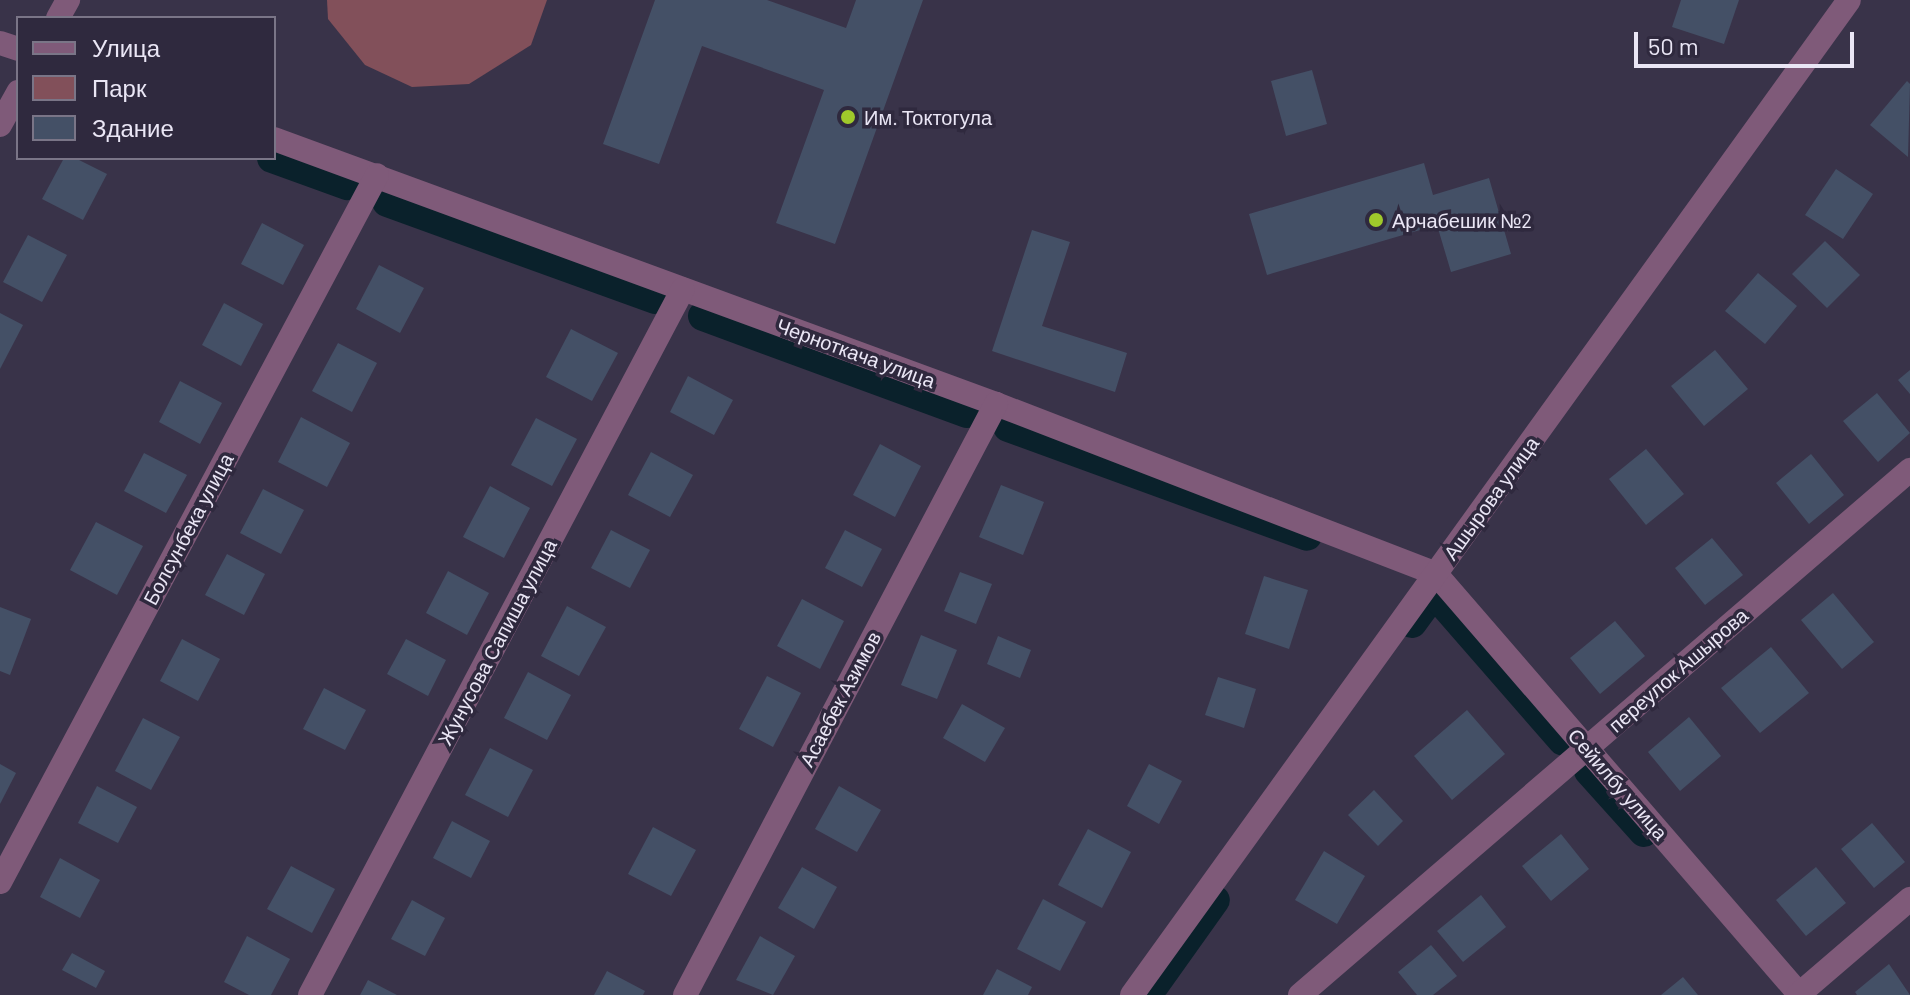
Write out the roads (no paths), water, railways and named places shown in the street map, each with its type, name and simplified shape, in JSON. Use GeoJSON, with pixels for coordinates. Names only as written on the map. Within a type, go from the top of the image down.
{"type":"FeatureCollection","features":[{"type":"Feature","properties":{"kind":"street","name":"Ашырова улица"},"geometry":{"type":"LineString","coordinates":[[1132,995],[1849,0]]}},
{"type":"Feature","properties":{"kind":"street"},"geometry":{"type":"LineString","coordinates":[[0,125],[16,96]]}},
{"type":"Feature","properties":{"kind":"street","name":"Черноткача улица"},"geometry":{"type":"LineString","coordinates":[[276,140],[996,404],[1436,574]]}},
{"type":"Feature","properties":{"kind":"street","name":"Болсунбека улица"},"geometry":{"type":"LineString","coordinates":[[0,882],[377,175]]}},
{"type":"Feature","properties":{"kind":"street","name":"Жунусова Сапиша улица"},"geometry":{"type":"LineString","coordinates":[[310,995],[683,289]]}},
{"type":"Feature","properties":{"kind":"street","name":"Асаебек Азимов"},"geometry":{"type":"LineString","coordinates":[[685,995],[996,404]]}},
{"type":"Feature","properties":{"kind":"street","name":"переулок Ашырова"},"geometry":{"type":"LineString","coordinates":[[1300,995],[1910,470]]}},
{"type":"Feature","properties":{"kind":"street","name":"Сейилбу улица"},"geometry":{"type":"LineString","coordinates":[[1436,574],[1799,995]]}},
{"type":"Feature","properties":{"kind":"street"},"geometry":{"type":"LineString","coordinates":[[1799,995],[1910,899]]}},
{"type":"Feature","properties":{"kind":"waterway"},"geometry":{"type":"LineString","coordinates":[[276,159],[347,185]]}},
{"type":"Feature","properties":{"kind":"waterway"},"geometry":{"type":"LineString","coordinates":[[387,202],[655,299]]}},
{"type":"Feature","properties":{"kind":"waterway"},"geometry":{"type":"LineString","coordinates":[[703,316],[967,413]]}},
{"type":"Feature","properties":{"kind":"waterway"},"geometry":{"type":"LineString","coordinates":[[1008,427],[1307,536]]}},
{"type":"Feature","properties":{"kind":"waterway"},"geometry":{"type":"LineString","coordinates":[[1412,623],[1434,593],[1563,741]]}},
{"type":"Feature","properties":{"kind":"waterway"},"geometry":{"type":"LineString","coordinates":[[1589,771],[1644,832]]}},
{"type":"Feature","properties":{"kind":"waterway"},"geometry":{"type":"LineString","coordinates":[[1155,984],[1215,900]]}},
{"type":"Feature","properties":{"kind":"place","name":"Им. Токтогула"},"geometry":{"type":"Point","coordinates":[848,117]}},
{"type":"Feature","properties":{"kind":"place","name":"Арчабешик №2"},"geometry":{"type":"Point","coordinates":[1376,220]}}]}
